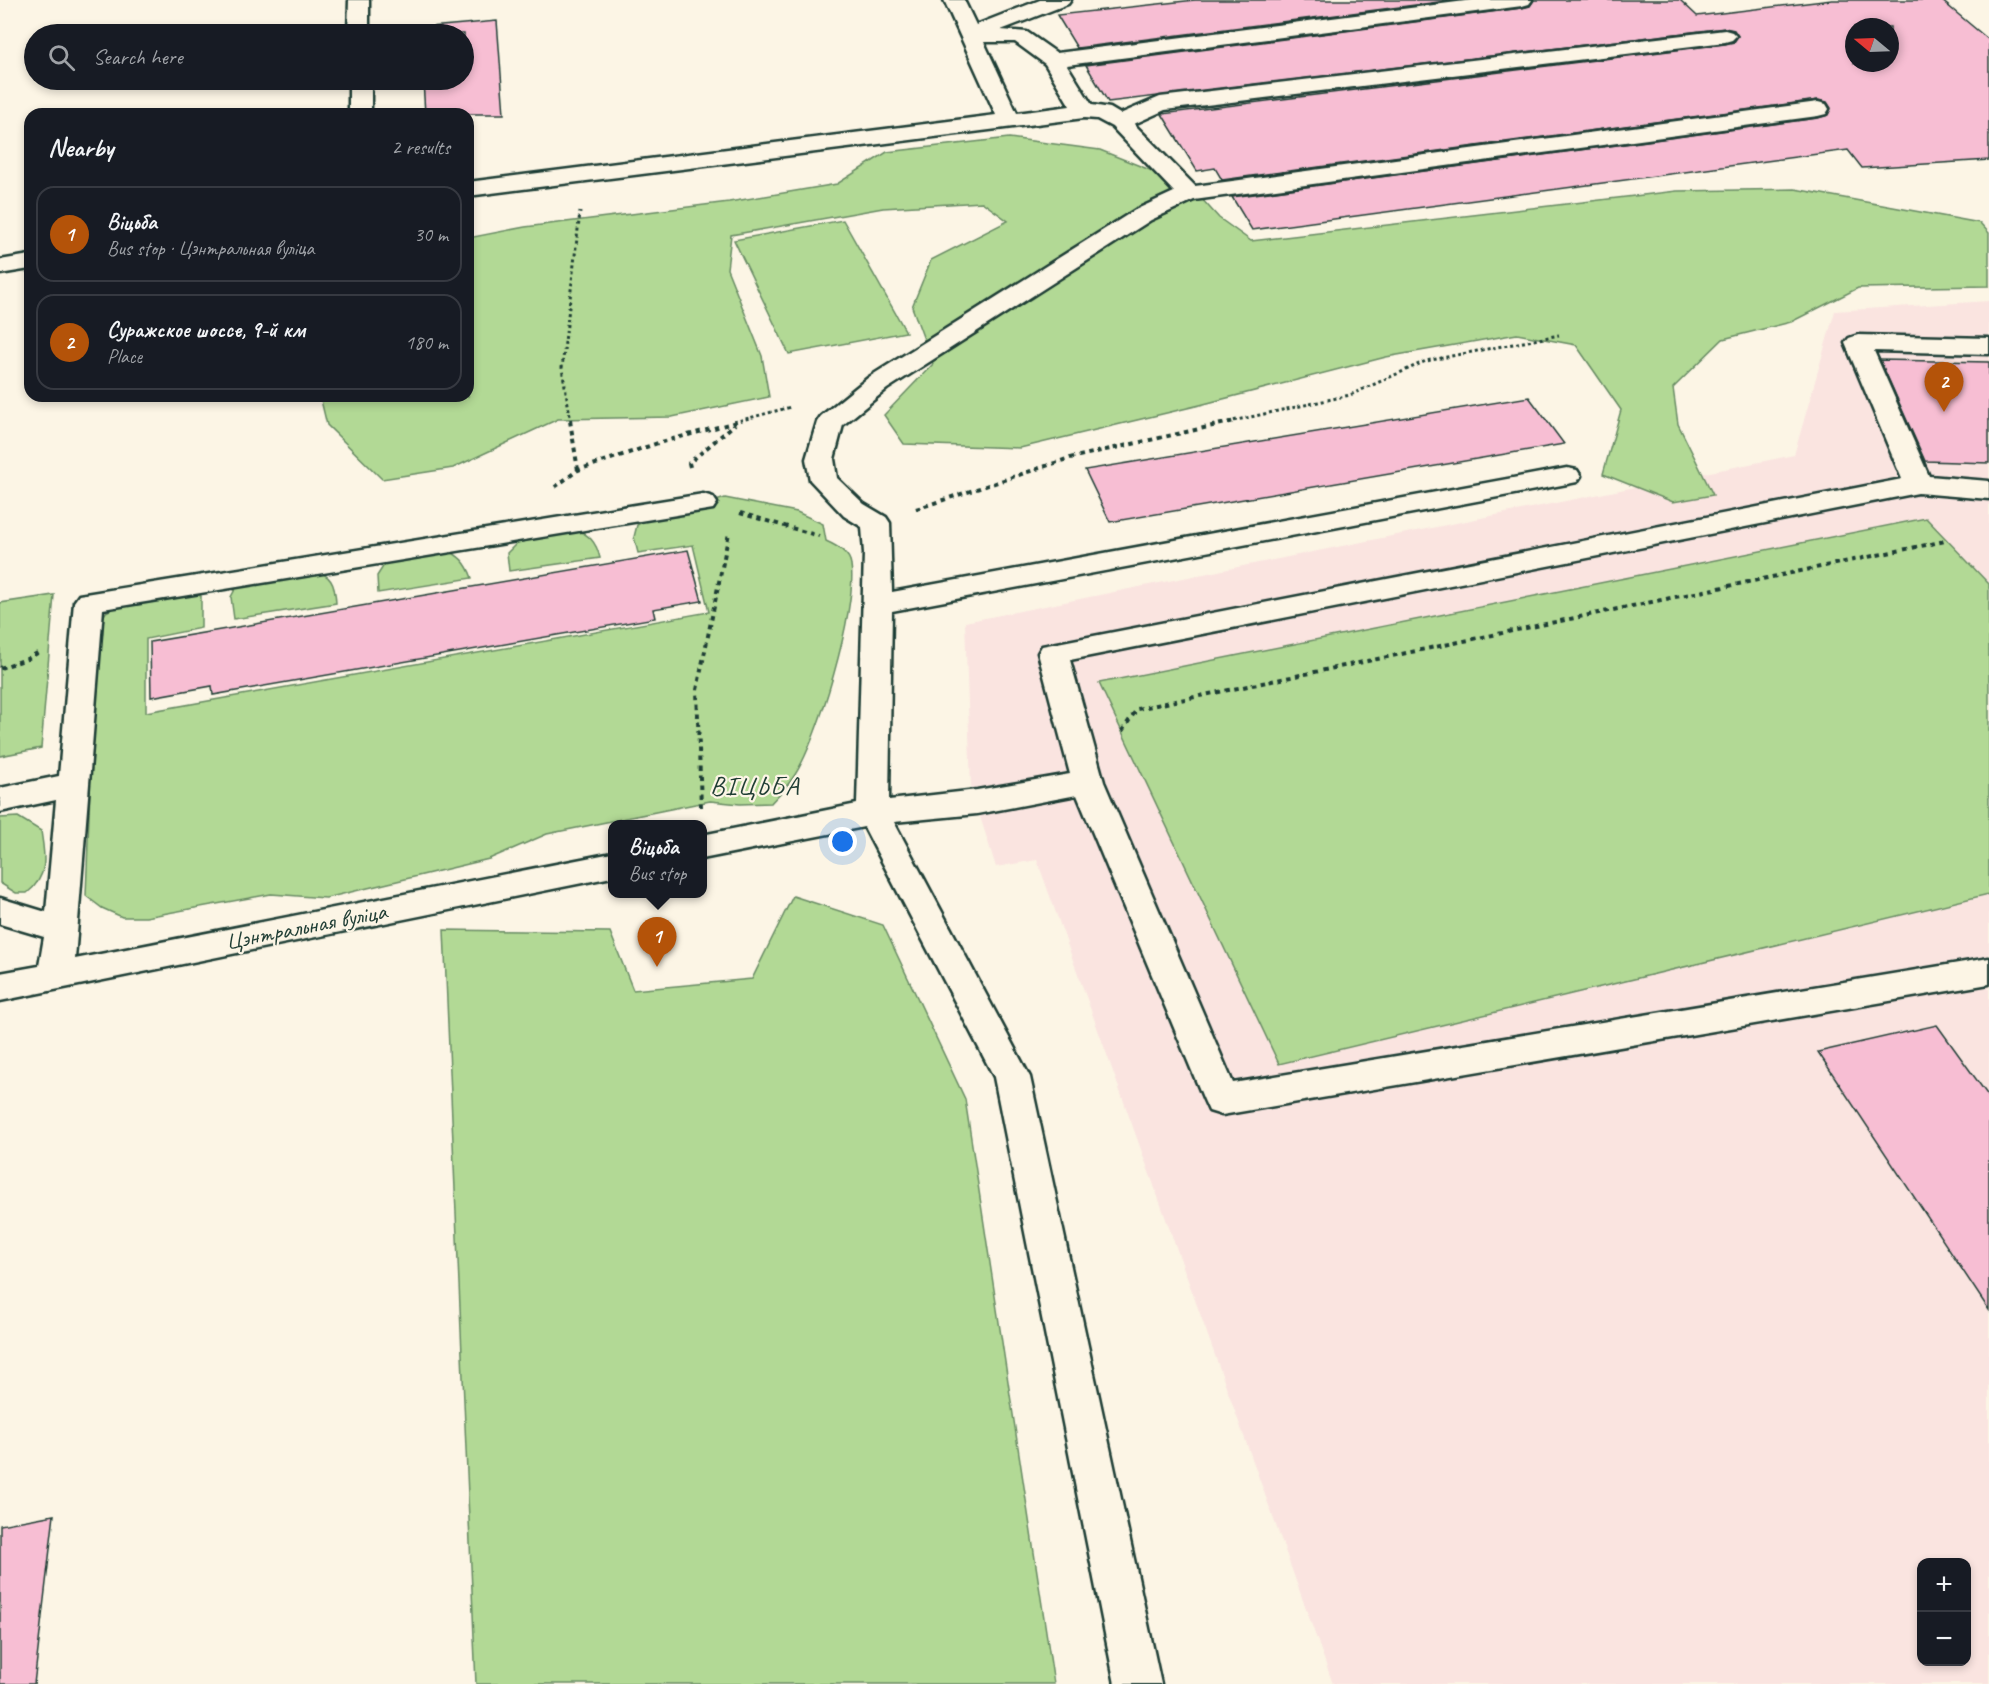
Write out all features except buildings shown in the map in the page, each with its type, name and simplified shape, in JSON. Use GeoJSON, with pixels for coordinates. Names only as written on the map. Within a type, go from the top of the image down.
{"type":"FeatureCollection","features":[{"type":"Feature","properties":{"kind":"street"},"geometry":{"type":"LineString","coordinates":[[359,0],[359,24]]}},
{"type":"Feature","properties":{"kind":"street"},"geometry":{"type":"LineString","coordinates":[[954,0],[1008,120]]}},
{"type":"Feature","properties":{"kind":"street"},"geometry":{"type":"LineString","coordinates":[[970,36],[1027,11],[1061,0]]}},
{"type":"Feature","properties":{"kind":"street"},"geometry":{"type":"LineString","coordinates":[[1053,60],[1522,0]]}},
{"type":"Feature","properties":{"kind":"street"},"geometry":{"type":"LineString","coordinates":[[970,36],[1020,36],[1053,60],[1084,111]]}},
{"type":"Feature","properties":{"kind":"street"},"geometry":{"type":"LineString","coordinates":[[1120,122],[1160,104],[1725,36]]}},
{"type":"Feature","properties":{"kind":"street"},"geometry":{"type":"LineString","coordinates":[[360,90],[360,108]]}},
{"type":"Feature","properties":{"kind":"street"},"geometry":{"type":"LineString","coordinates":[[1138,1684],[1012,1077],[873,813],[878,553],[876,523],[854,510],[824,480],[820,459],[830,422],[878,383],[1143,215],[1189,194],[1818,109]]}},
{"type":"Feature","properties":{"kind":"street"},"geometry":{"type":"LineString","coordinates":[[474,188],[1084,111],[1102,113],[1120,122],[1189,194]]}},
{"type":"Feature","properties":{"kind":"street"},"geometry":{"type":"LineString","coordinates":[[0,267],[24,262]]}},
{"type":"Feature","properties":{"kind":"street"},"geometry":{"type":"LineString","coordinates":[[1917,484],[1858,343],[1989,346]]}},
{"type":"Feature","properties":{"kind":"street"},"geometry":{"type":"LineString","coordinates":[[877,604],[1567,476]]}},
{"type":"Feature","properties":{"kind":"street"},"geometry":{"type":"LineString","coordinates":[[1989,490],[1917,484],[1053,653],[1088,782],[1222,1100],[1989,971]]}},
{"type":"Feature","properties":{"kind":"street"},"geometry":{"type":"LineString","coordinates":[[55,976],[62,929],[88,602],[703,503]]}},
{"type":"Feature","properties":{"kind":"street"},"geometry":{"type":"LineString","coordinates":[[707,846],[873,813],[977,802],[1088,782]]}},
{"type":"Feature","properties":{"kind":"street"},"geometry":{"type":"LineString","coordinates":[[0,800],[73,784]]}},
{"type":"Feature","properties":{"kind":"street","name":"Цэнтральная вуліца"},"geometry":{"type":"LineString","coordinates":[[0,987],[608,866]]}},
{"type":"Feature","properties":{"kind":"street"},"geometry":{"type":"LineString","coordinates":[[0,911],[62,929]]}},
{"type":"Feature","properties":{"kind":"path"},"geometry":{"type":"LineString","coordinates":[[578,470],[562,368],[584,175]]}},
{"type":"Feature","properties":{"kind":"path"},"geometry":{"type":"LineString","coordinates":[[876,523],[1070,458],[1350,395],[1426,360],[1558,336]]}},
{"type":"Feature","properties":{"kind":"path"},"geometry":{"type":"LineString","coordinates":[[550,490],[578,470],[657,443],[792,407]]}},
{"type":"Feature","properties":{"kind":"path"},"geometry":{"type":"LineString","coordinates":[[738,422],[689,463],[703,503],[878,553]]}},
{"type":"Feature","properties":{"kind":"path"},"geometry":{"type":"LineString","coordinates":[[701,813],[697,690],[733,511]]}},
{"type":"Feature","properties":{"kind":"path"},"geometry":{"type":"LineString","coordinates":[[1088,782],[1137,709],[1945,541]]}},
{"type":"Feature","properties":{"kind":"shaded area"},"geometry":{"type":"Polygon","coordinates":[[[1989,301],[1989,1684],[1333,1684],[1037,860],[996,867],[971,788],[965,622],[1794,455],[1835,311],[1989,301]]]}},
{"type":"Feature","properties":{"kind":"green space"},"geometry":{"type":"Polygon","coordinates":[[[1009,138],[1100,150],[1190,186],[1219,218],[1251,241],[1677,191],[1795,189],[1980,223],[1989,233],[1989,286],[1858,288],[1791,322],[1723,339],[1673,388],[1678,424],[1713,495],[1673,502],[1603,474],[1621,410],[1576,345],[1517,334],[1386,357],[1020,448],[904,444],[884,415],[933,364],[912,307],[931,260],[1008,221],[982,202],[883,208],[731,235],[727,269],[762,356],[769,397],[672,417],[558,419],[453,468],[382,479],[327,425],[321,402],[474,402],[474,237],[525,227],[729,202],[837,184],[887,152],[1009,138]]]}},
{"type":"Feature","properties":{"kind":"green space"},"geometry":{"type":"Polygon","coordinates":[[[843,220],[906,332],[789,354],[734,240],[843,220]]]}},
{"type":"Feature","properties":{"kind":"green space"},"geometry":{"type":"Polygon","coordinates":[[[725,498],[797,512],[823,524],[826,541],[846,553],[850,561],[852,585],[848,611],[824,708],[802,762],[790,782],[771,803],[740,804],[710,801],[608,820],[547,834],[489,859],[326,898],[271,894],[146,917],[122,917],[102,908],[86,896],[96,629],[106,612],[125,602],[185,591],[201,596],[201,628],[146,639],[146,712],[709,612],[693,545],[638,553],[634,537],[637,525],[654,515],[692,509],[725,498]]]}},
{"type":"Feature","properties":{"kind":"green space"},"geometry":{"type":"Polygon","coordinates":[[[1926,518],[1989,584],[1989,894],[1279,1064],[1099,683],[1926,518]]]}},
{"type":"Feature","properties":{"kind":"green space"},"geometry":{"type":"Polygon","coordinates":[[[574,528],[591,539],[600,558],[509,571],[507,553],[521,539],[574,528]]]}},
{"type":"Feature","properties":{"kind":"green space"},"geometry":{"type":"Polygon","coordinates":[[[444,548],[461,560],[472,578],[378,593],[377,576],[386,562],[444,548]]]}},
{"type":"Feature","properties":{"kind":"green space"},"geometry":{"type":"Polygon","coordinates":[[[312,569],[324,574],[331,581],[336,603],[234,619],[231,597],[238,584],[312,569]]]}},
{"type":"Feature","properties":{"kind":"green space"},"geometry":{"type":"Polygon","coordinates":[[[54,595],[41,748],[0,756],[0,603],[54,595]]]}},
{"type":"Feature","properties":{"kind":"green space"},"geometry":{"type":"Polygon","coordinates":[[[18,817],[41,831],[44,849],[42,873],[27,893],[16,893],[0,883],[0,818],[18,817]]]}},
{"type":"Feature","properties":{"kind":"green space"},"geometry":{"type":"Polygon","coordinates":[[[793,896],[883,925],[965,1099],[1054,1684],[476,1684],[444,930],[610,932],[633,990],[752,979],[793,896]]]}},
{"type":"Feature","properties":{"kind":"place","name":"Суражское шоссе, 9-й км"},"geometry":{"type":"Point","coordinates":[1944,412]}},
{"type":"Feature","properties":{"kind":"place","name":"Віцьба"},"geometry":{"type":"Point","coordinates":[657,967]}},
{"type":"Feature","properties":{"kind":"district","name":"ВІЦЬБА"},"geometry":{"type":"Point","coordinates":[755,786]}}]}
